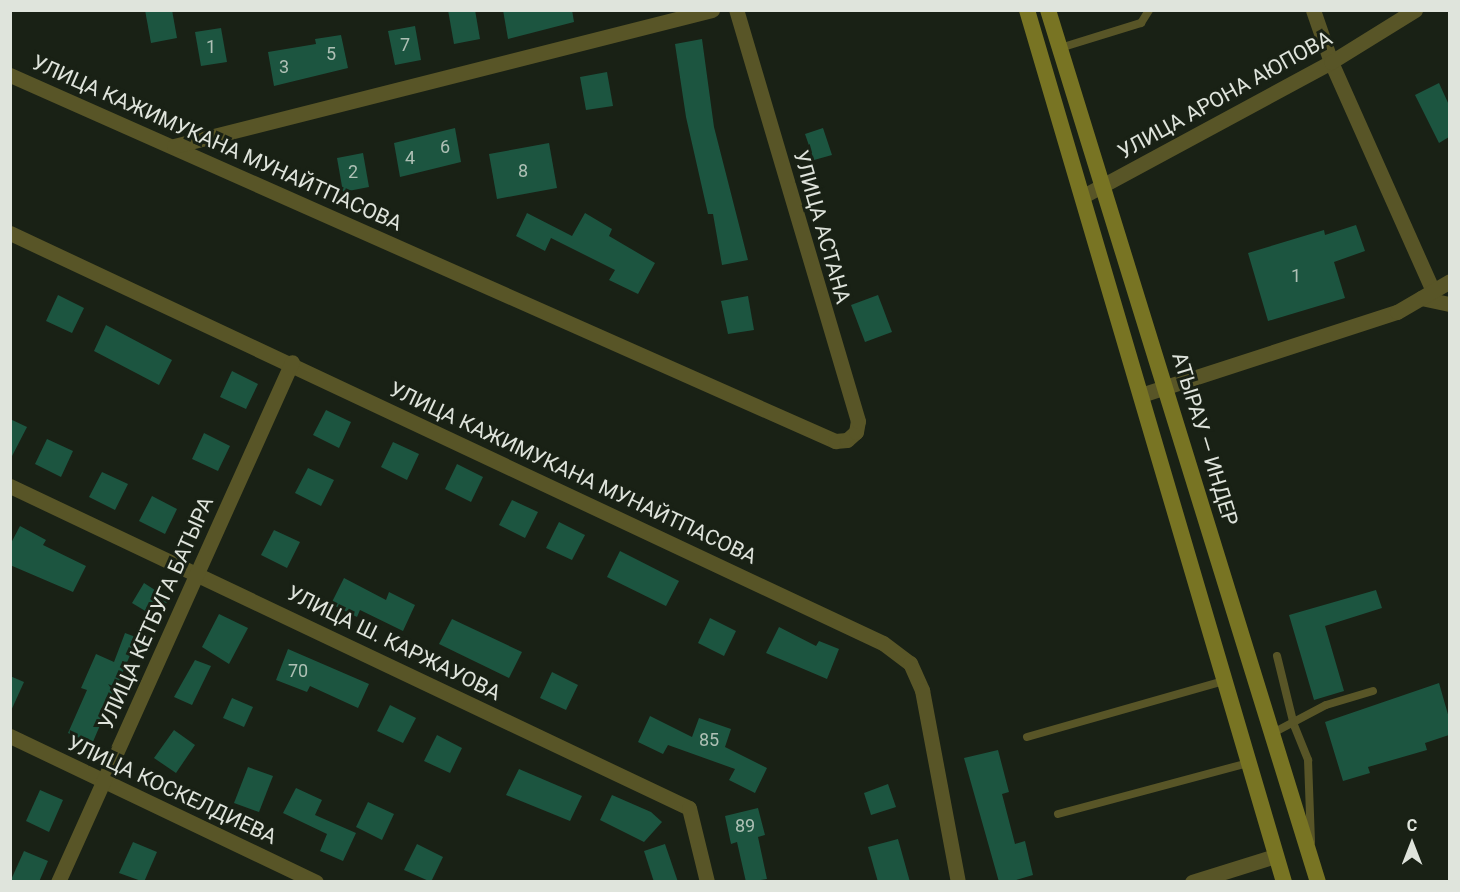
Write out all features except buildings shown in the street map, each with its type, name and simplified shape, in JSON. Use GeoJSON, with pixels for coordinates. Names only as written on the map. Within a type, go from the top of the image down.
{"type":"FeatureCollection","features":[{"type":"Feature","properties":{"kind":"main road"},"geometry":{"type":"LineString","coordinates":[[1027,10],[1085,195],[1141,395],[1284,882]]}},
{"type":"Feature","properties":{"kind":"main road","name":"АТЫРАУ — ИНДЕР"},"geometry":{"type":"LineString","coordinates":[[1048,10],[1318,882]]}},
{"type":"Feature","properties":{"kind":"street"},"geometry":{"type":"LineString","coordinates":[[174,146],[712,10]]}},
{"type":"Feature","properties":{"kind":"street","name":"УЛИЦА АСТАНА"},"geometry":{"type":"LineString","coordinates":[[736,10],[858,421],[856,432],[848,440],[835,441]]}},
{"type":"Feature","properties":{"kind":"street"},"geometry":{"type":"LineString","coordinates":[[1313,10],[1331,62],[1427,295],[1449,304]]}},
{"type":"Feature","properties":{"kind":"street","name":"УЛИЦА АРОНА АЮПОВА"},"geometry":{"type":"LineString","coordinates":[[1085,195],[1331,62],[1415,10]]}},
{"type":"Feature","properties":{"kind":"street","name":"УЛИЦА КАЖИМУКАНА МУНАЙТПАСОВА"},"geometry":{"type":"LineString","coordinates":[[10,75],[835,441]]}},
{"type":"Feature","properties":{"kind":"street","name":"УЛИЦА КАЖИМУКАНА МУНАЙТПАСОВА"},"geometry":{"type":"LineString","coordinates":[[10,233],[292,362],[883,643],[910,663],[922,690],[958,882]]}},
{"type":"Feature","properties":{"kind":"street"},"geometry":{"type":"LineString","coordinates":[[1141,395],[1397,312],[1449,281]]}},
{"type":"Feature","properties":{"kind":"street","name":"УЛИЦА КЕТБУГА БАТЫРА"},"geometry":{"type":"LineString","coordinates":[[57,882],[292,362]]}},
{"type":"Feature","properties":{"kind":"street","name":"УЛИЦА Ш. КАРЖАУОВА"},"geometry":{"type":"LineString","coordinates":[[10,486],[196,572],[689,808],[707,882]]}},
{"type":"Feature","properties":{"kind":"street","name":"УЛИЦА КОСКЕЛДИЕВА"},"geometry":{"type":"LineString","coordinates":[[10,736],[316,882]]}},
{"type":"Feature","properties":{"kind":"street"},"geometry":{"type":"LineString","coordinates":[[1192,882],[1275,856]]}},
{"type":"Feature","properties":{"kind":"lane"},"geometry":{"type":"LineString","coordinates":[[1060,48],[1142,23],[1149,10]]}},
{"type":"Feature","properties":{"kind":"lane"},"geometry":{"type":"LineString","coordinates":[[1277,657],[1294,725],[1308,760],[1312,862]]}},
{"type":"Feature","properties":{"kind":"lane"},"geometry":{"type":"LineString","coordinates":[[1027,737],[1224,681]]}},
{"type":"Feature","properties":{"kind":"lane"},"geometry":{"type":"LineString","coordinates":[[1271,734],[1294,725],[1326,705],[1373,691]]}},
{"type":"Feature","properties":{"kind":"lane"},"geometry":{"type":"LineString","coordinates":[[1058,814],[1250,762]]}}]}
